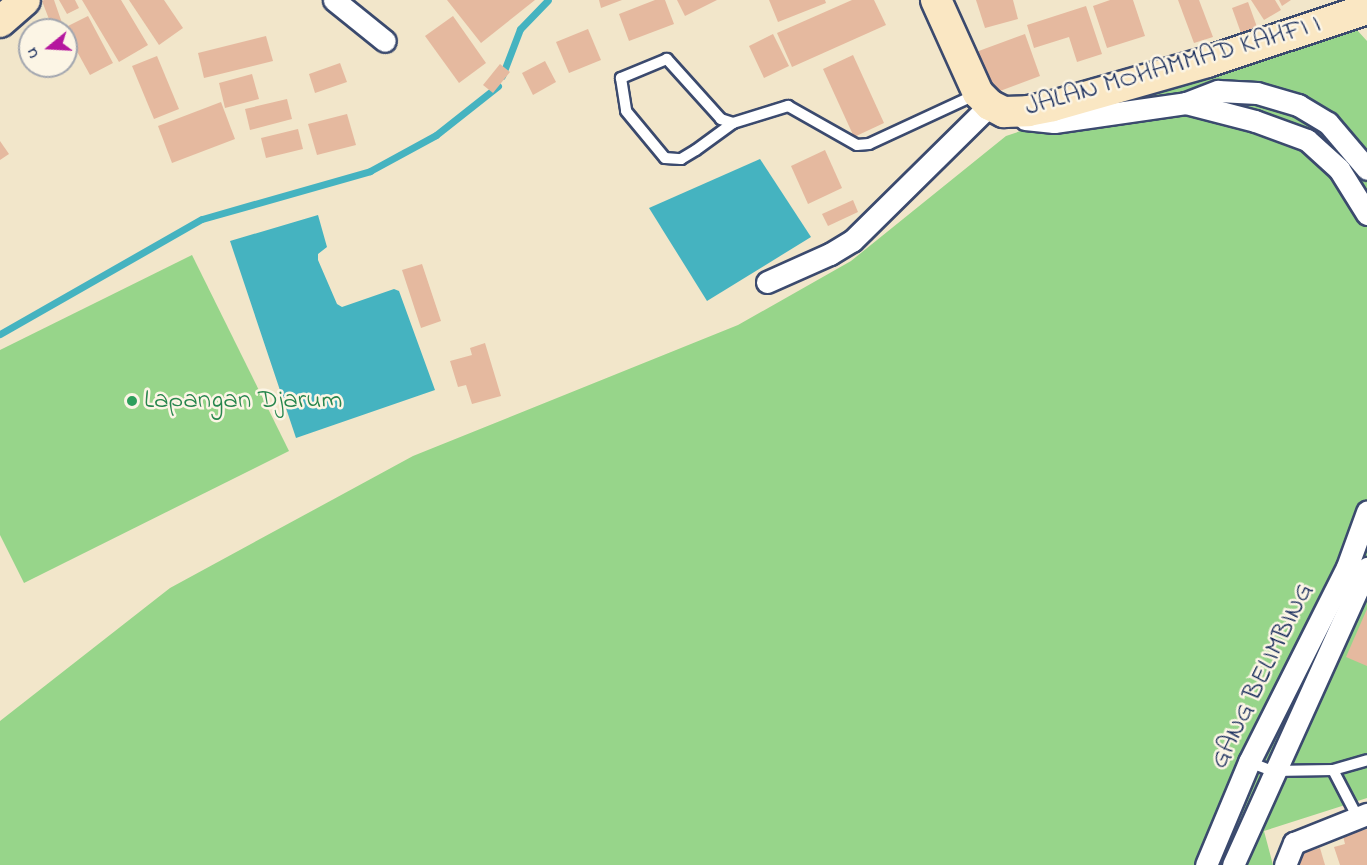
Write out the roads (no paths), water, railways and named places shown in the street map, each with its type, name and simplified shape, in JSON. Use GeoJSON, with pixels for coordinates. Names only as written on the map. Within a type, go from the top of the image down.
{"type":"FeatureCollection","features":[{"type":"Feature","properties":{"kind":"street"},"geometry":{"type":"LineString","coordinates":[[0,22],[26,0]]}},
{"type":"Feature","properties":{"kind":"street"},"geometry":{"type":"LineString","coordinates":[[334,0],[385,41]]}},
{"type":"Feature","properties":{"kind":"street"},"geometry":{"type":"LineString","coordinates":[[936,0],[991,103],[1019,118],[1054,122],[1186,103],[1218,91],[1257,93],[1298,105],[1328,123],[1367,169]]}},
{"type":"Feature","properties":{"kind":"street","name":"JALAN MOHAMMAD KAHFI I"},"geometry":{"type":"LineString","coordinates":[[991,103],[1028,111],[1053,106],[1207,62],[1367,9]]}},
{"type":"Feature","properties":{"kind":"street"},"geometry":{"type":"LineString","coordinates":[[1255,121],[1257,93]]}},
{"type":"Feature","properties":{"kind":"street"},"geometry":{"type":"LineString","coordinates":[[767,282],[830,254],[852,241],[991,103]]}},
{"type":"Feature","properties":{"kind":"street"},"geometry":{"type":"LineString","coordinates":[[1186,103],[1255,121],[1307,140],[1339,169],[1367,214]]}},
{"type":"Feature","properties":{"kind":"street","name":"GANG BELIMBING"},"geometry":{"type":"LineString","coordinates":[[1206,865],[1248,762],[1347,567],[1367,512]]}},
{"type":"Feature","properties":{"kind":"street","name":"GANG BELIMBING"},"geometry":{"type":"LineString","coordinates":[[1233,865],[1273,771],[1367,568]]}},
{"type":"Feature","properties":{"kind":"street"},"geometry":{"type":"LineString","coordinates":[[1285,865],[1294,843],[1362,816]]}},
{"type":"Feature","properties":{"kind":"lane"},"geometry":{"type":"LineString","coordinates":[[733,123],[721,118],[667,59],[621,78],[626,111],[665,158],[681,159],[733,123],[788,106],[857,145],[869,144],[991,103]]}},
{"type":"Feature","properties":{"kind":"lane"},"geometry":{"type":"LineString","coordinates":[[1248,762],[1273,771],[1333,770],[1367,760]]}},
{"type":"Feature","properties":{"kind":"lane"},"geometry":{"type":"LineString","coordinates":[[1333,770],[1362,816]]}},
{"type":"Feature","properties":{"kind":"water"},"geometry":{"type":"Polygon","coordinates":[[[760,159],[811,237],[707,301],[649,208],[760,159]]]}},
{"type":"Feature","properties":{"kind":"water"},"geometry":{"type":"Polygon","coordinates":[[[318,215],[327,247],[318,254],[318,260],[337,304],[342,307],[394,289],[399,291],[435,390],[296,438],[230,241],[318,215]]]}},
{"type":"Feature","properties":{"kind":"waterway"},"geometry":{"type":"LineString","coordinates":[[502,76],[520,29],[548,0]]}},
{"type":"Feature","properties":{"kind":"waterway"},"geometry":{"type":"LineString","coordinates":[[0,334],[202,219],[370,171],[436,135],[498,86]]}},
{"type":"Feature","properties":{"kind":"place","name":"Lapangan Djarum"},"geometry":{"type":"Point","coordinates":[132,401]}}]}
